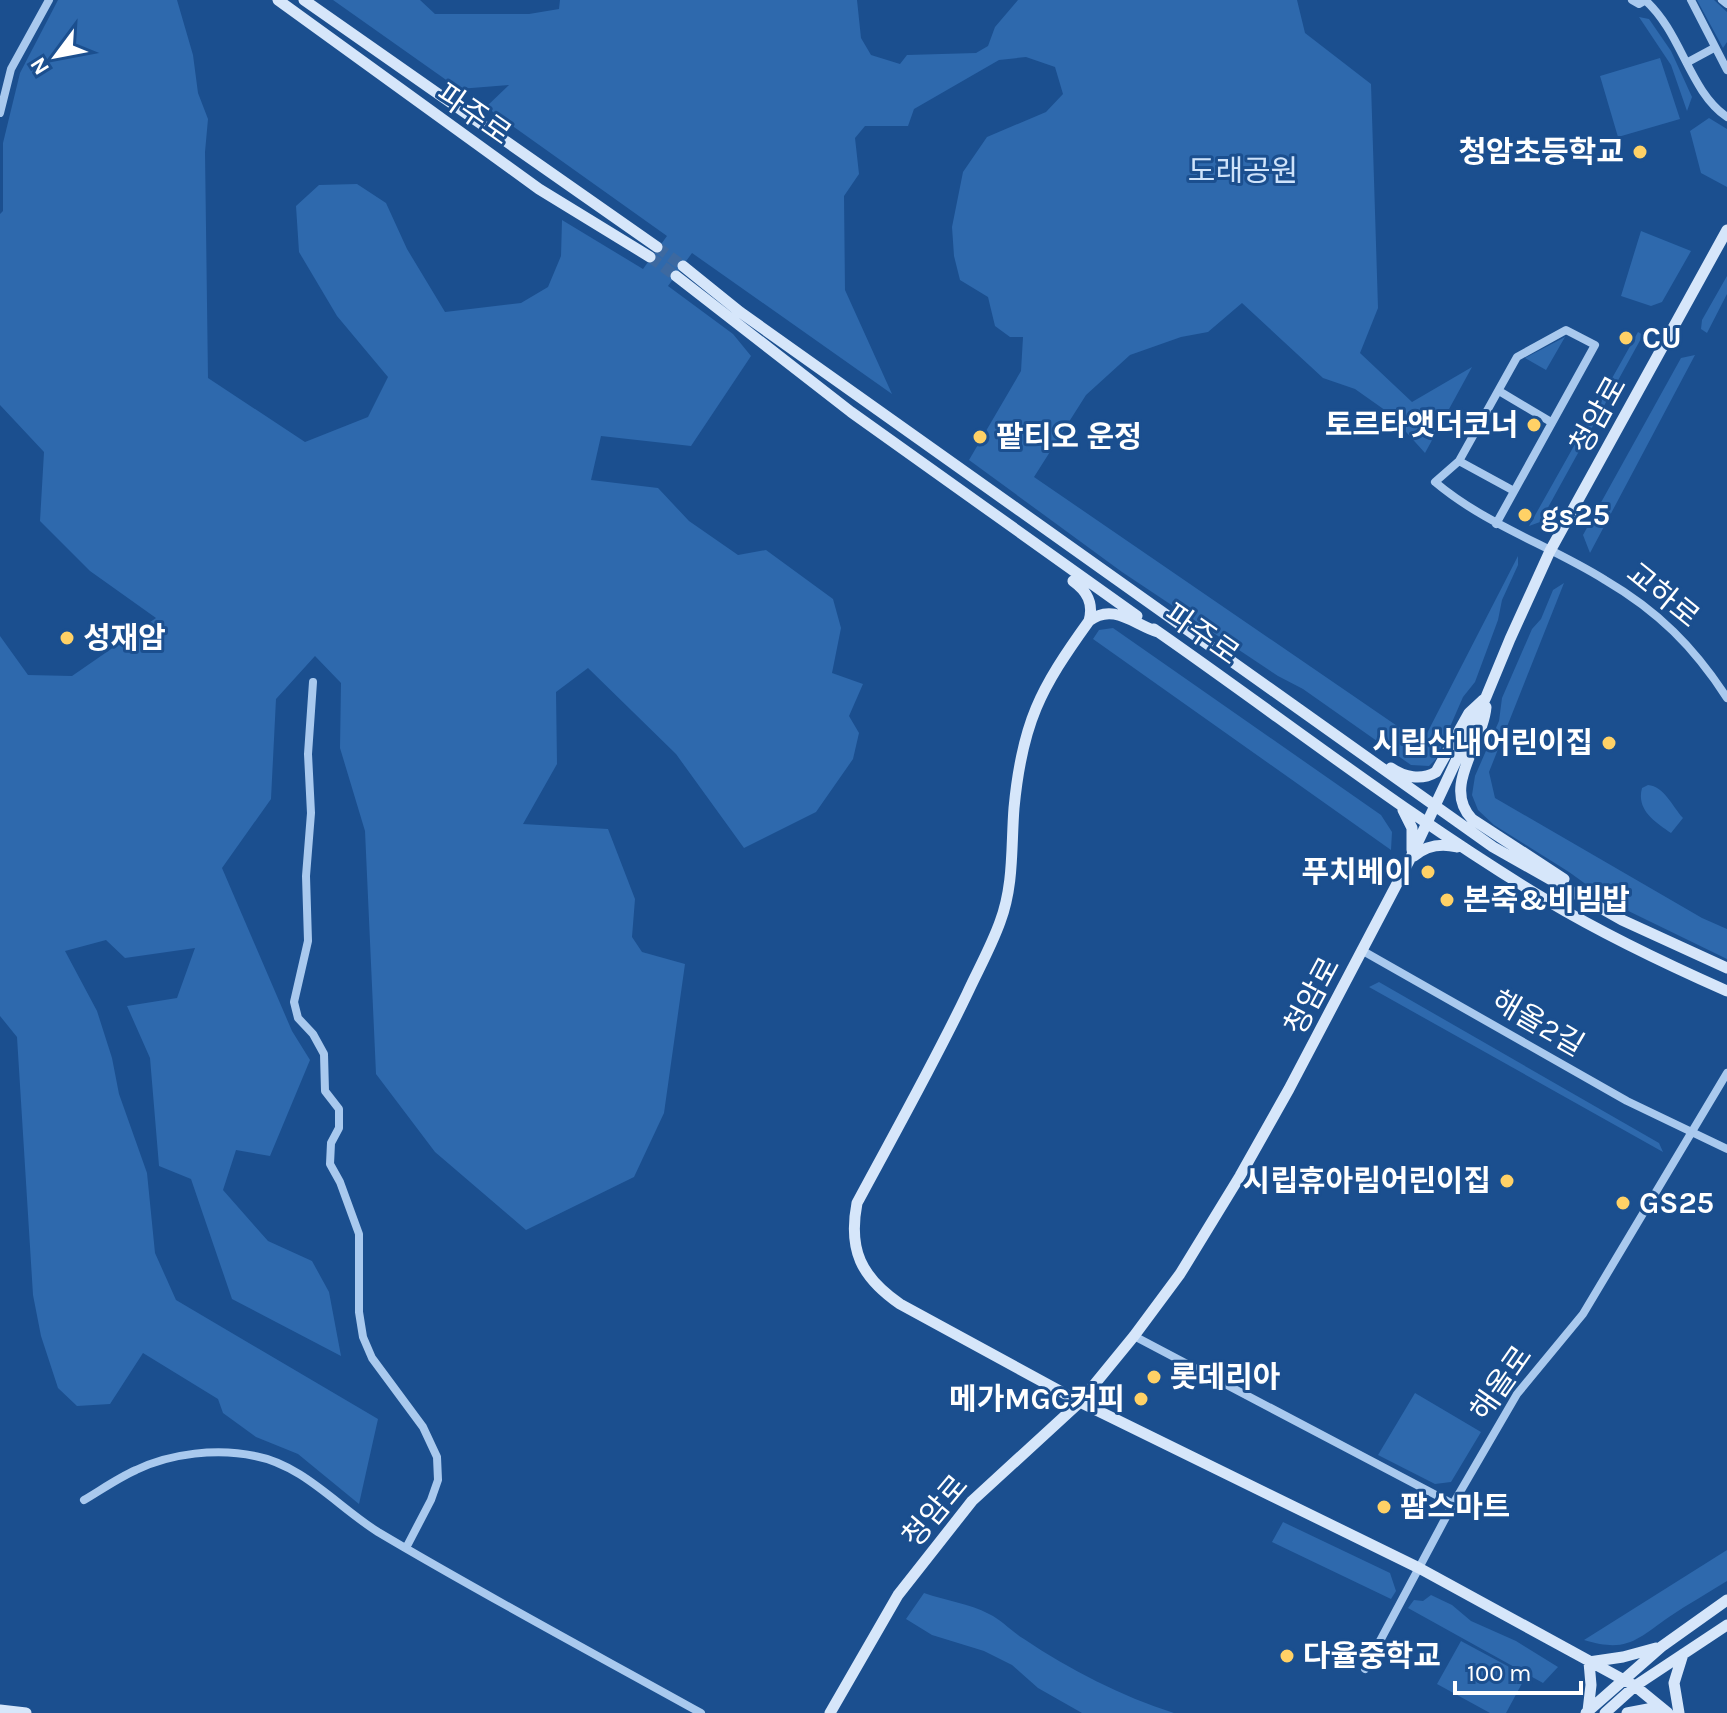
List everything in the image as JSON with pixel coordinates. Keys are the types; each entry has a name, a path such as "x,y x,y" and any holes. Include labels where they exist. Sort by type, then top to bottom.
{"main road":[{"name":"파주로","path":"278,0 539,189 653,252 304,0"},
{"name":"청암로","path":"830,1713 898,1595 972,1501 1080,1402 1134,1336 1180,1274 1240,1176 1410,859 1550,551 1727,230"},
{"name":"파주로","path":"1727,968 1622,920 1493,847 680,271 851,412 1427,824 1573,914 1727,991"},
{"path":"1032,543 1043,559 1082,587 1092,610 1089,621"},
{"path":"1158,632 1117,613 1097,615 1089,621 1052,673 1036,704 1025,736 1014,812 1010,885 1001,921 954,1020 857,1203 853,1226 855,1248 864,1270 879,1290 900,1304 1080,1402 1419,1568 1635,1686 1666,1712"},
{"path":"1291,704 1338,731 1400,774 1418,777 1436,772 1469,713 1486,697"},
{"path":"1486,697 1485,722 1461,781 1459,797 1465,812 1565,880 1588,901"},
{"path":"1392,798 1408,817 1412,828 1410,859"},
{"path":"1410,859 1429,846 1441,844 1470,851"},
{"path":"1587,1712 1661,1647 1727,1600"},
{"path":"1605,1713 1635,1686 1727,1625"},
{"path":"1589,1662 1661,1647"},
{"path":"1679,1713 1674,1683 1683,1653"},
{"path":"1587,1712 1591,1685 1589,1662"},
{"path":"1627,1713 1648,1709 1666,1712"},
{"path":"0,1710 26,1713"}],"street":[{"path":"0,113 11,69 49,0"},
{"path":"1632,0 1639,4 1645,0 1666,23 1710,102 1727,117"},
{"path":"1691,0 1727,70"},
{"path":"1722,0 1727,4"},
{"path":"1688,62 1714,48"},
{"path":"1496,524 1595,345 1566,330 1517,357 1459,461 1514,491"},
{"path":"1499,391 1551,422"},
{"name":"교하로","path":"1459,461 1435,482 1496,524 1605,579 1657,616 1703,661 1727,698"},
{"path":"313,682 308,754 311,813 306,876 308,941 294,1002 298,1018 313,1034 324,1054 325,1091 339,1109 339,1128 331,1143 330,1164 359,1234 358,1298 363,1337 372,1358 423,1427 437,1457 435,1490 406,1548"},
{"name":"해올2길","path":"1363,951 1627,1101 1727,1149"},
{"name":"해올로","path":"1365,1669 1453,1504 1517,1394 1583,1314 1727,1073"},
{"path":"1134,1336 1453,1504"},
{"path":"84,1500 137,1469 181,1456 220,1453 257,1456 290,1469 324,1491 355,1517 406,1548 701,1713"}],"green space":[{"name":"도래공원","path":"58,0 177,0 193,55 198,93 208,119 205,152 208,378 305,442 368,417 388,377 337,316 299,252 296,206 319,185 357,184 386,203 407,249 445,312 521,303 548,287 561,256 562,220 643,269 667,236 486,107 509,85 459,89 333,0 420,0 435,14 529,14 559,9 560,0 857,0 861,38 871,55 900,64 907,55 976,53 988,46 995,27 1018,0 1297,0 1305,33 1371,84 1378,308 1360,353 1412,402 1472,367 1425,453 1389,413 1355,389 1323,378 1242,303 1208,332 1181,337 1130,355 1086,395 1034,477 1422,743 1518,556 1518,565 1502,600 1498,620 1475,682 1463,697 1436,759 1429,766 1411,765 1303,689 1278,676 1122,572 969,460 1021,371 1023,337 1010,337 995,326 988,297 960,280 952,227 963,172 987,137 1046,112 1063,94 1055,67 1026,57 999,60 914,109 908,126 865,126 855,138 859,174 844,196 845,290 892,394 692,253 668,286 733,334 751,356 691,446 601,436 591,480 658,488 689,521 738,555 766,550 833,599 841,628 832,673 863,684 849,716 859,733 853,759 816,812 744,848 676,754 588,668 556,692 557,764 523,824 608,829 635,899 632,937 642,952 685,964 664,1113 634,1177 526,1230 435,1152 376,1074 365,831 340,748 341,683 315,656 276,699 271,799 222,868 292,1031 310,1060 270,1156 236,1150 223,1190 268,1241 312,1261 329,1292 341,1356 232,1299 191,1179 159,1166 150,1058 127,1006 177,998 195,948 125,958 106,940 65,951 97,1011 112,1058 119,1094 147,1173 155,1253 176,1300 378,1419 359,1504 298,1454 256,1437 223,1413 218,1399 143,1353 110,1404 77,1406 58,1388 41,1336 33,1295 17,1037 0,1016 0,636 28,675 72,676 156,618 90,571 40,521 44,452 0,405 3,143 20,73"},
{"path":"1697,0 1714,0 1727,12 1727,42 1723,48"},
{"path":"1639,17 1649,19 1671,51 1692,97 1687,111 1671,65"},
{"path":"1660,58 1680,119 1618,137 1600,76"},
{"path":"1709,118 1727,129 1727,187 1701,173 1690,131"},
{"path":"1641,231 1691,251 1662,302 1651,306 1621,296"},
{"path":"1727,276 1727,294 1707,333 1701,329 1702,320"},
{"path":"1638,332 1643,335 1540,522 1529,526"},
{"path":"1565,337 1546,370 1525,358"},
{"path":"1695,355 1590,553 1583,535 1681,358"},
{"path":"1564,583 1489,772 1495,798 1702,918 1727,929 1727,959 1612,903 1494,825 1478,810 1472,795 1475,776 1499,721 1502,698 1553,590"},
{"path":"1113,628 1381,815 1392,832 1391,850 1093,639 1099,630"},
{"path":"1648,785 1659,789 1683,818 1671,833 1644,809 1642,788"},
{"path":"1379,982 1659,1143 1663,1152 1369,987"},
{"path":"1415,1393 1481,1432 1451,1482 1435,1484 1378,1455"},
{"path":"1283,1522 1390,1573 1396,1591 1391,1599 1272,1542"},
{"path":"1727,1550 1727,1581 1639,1638 1611,1645 1584,1640"},
{"path":"924,1593 981,1610 1078,1672 1135,1699 1174,1713 1082,1713 1038,1688 1012,1665 984,1651 932,1635 906,1619"},
{"path":"1431,1595 1452,1605 1471,1621 1516,1641 1558,1667 1543,1683 1408,1608 1414,1600 1423,1601"},
{"path":"1461,1641 1526,1676 1506,1713 1490,1713 1437,1684"}],"tunnel":[{"path":"657,247 683,266"},
{"path":"650,257 676,276"}],"place":[{"name":"청암초등학교","path":"1640,152"},
{"name":"CU","path":"1626,338"},
{"name":"토르타앳더코너","path":"1534,425"},
{"name":"팥티오 운정","path":"980,437"},
{"name":"gs25","path":"1525,515"},
{"name":"성재암","path":"67,638"},
{"name":"시립산내어린이집","path":"1609,743"},
{"name":"푸치베이","path":"1428,872"},
{"name":"본죽&비빔밥","path":"1447,900"},
{"name":"시립휴아림어린이집","path":"1507,1181"},
{"name":"GS25","path":"1623,1203"},
{"name":"롯데리아","path":"1154,1377"},
{"name":"메가MGC커피","path":"1141,1399"},
{"name":"팜스마트","path":"1384,1507"},
{"name":"다율중학교","path":"1287,1656"}]}
